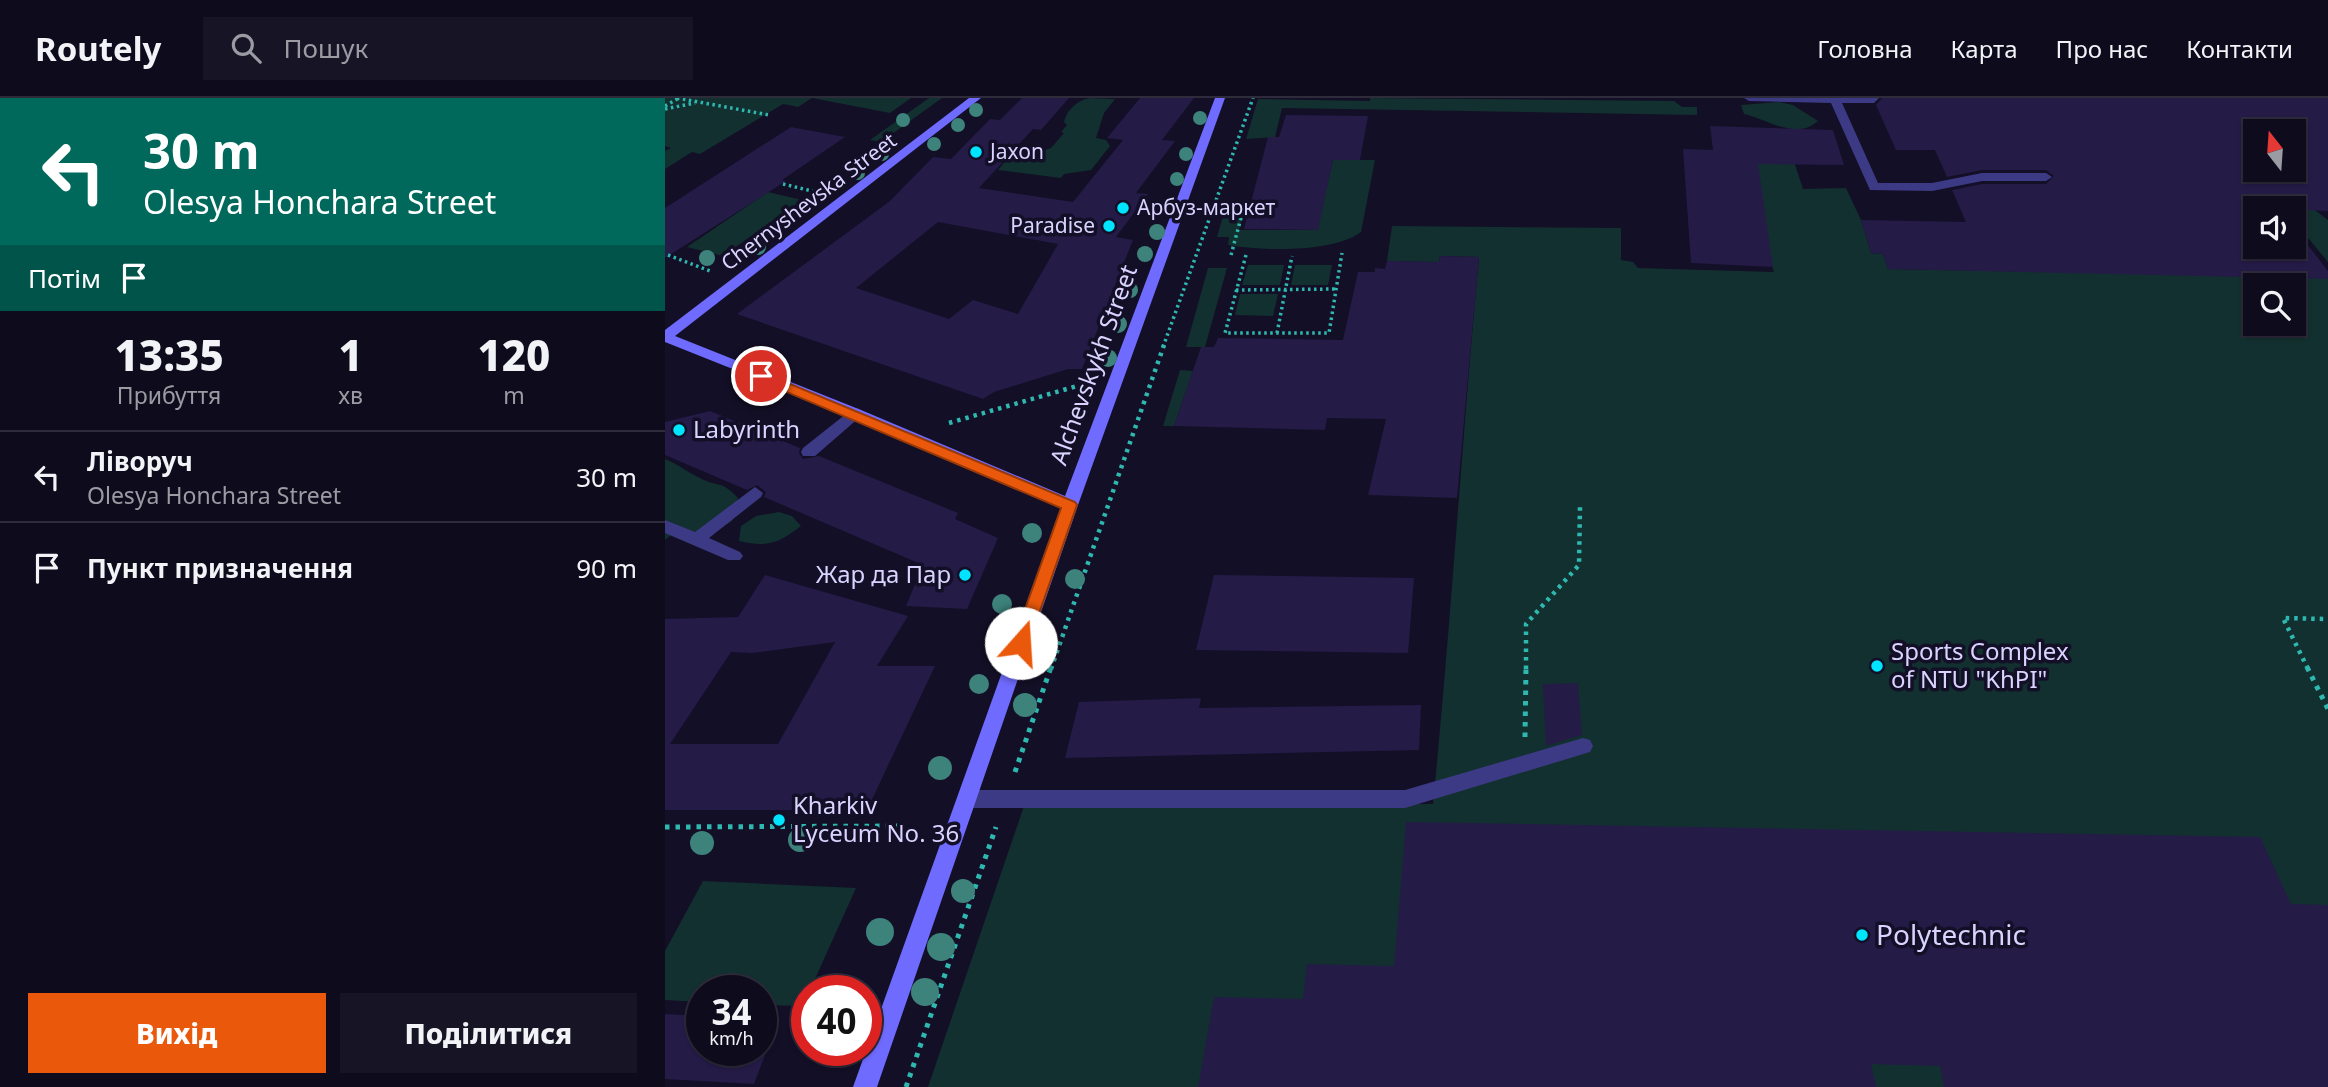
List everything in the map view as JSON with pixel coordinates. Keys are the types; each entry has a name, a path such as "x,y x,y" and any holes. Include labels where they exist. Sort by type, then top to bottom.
{"street":[{"name":"Chernyshevska Street","path":"665,337 976,98"},
{"name":"Alchevskykh Street","path":"865,1087 1070,505 1220,98"},
{"path":"665,337 1070,505"}],"lane":[{"path":"1749,98 1874,98"},
{"path":"1835,100 1874,187 1932,187 1982,177 2046,177"},
{"path":"809,452 856,414"},
{"path":"696,540 755,493"},
{"path":"665,526 734,556"},
{"path":"967,799 1405,799 1583,746"}],"path":[{"path":"665,108 678,98 769,115"},
{"path":"905,1087 1136,419 1253,98"},
{"path":"665,108 699,102"},
{"path":"783,184 824,194"},
{"path":"1231,255 1244,207"},
{"path":"1246,255 1225,333 1329,333 1342,253"},
{"path":"668,255 716,273"},
{"path":"1277,333 1291,256"},
{"path":"1236,290 1336,289"},
{"path":"949,423 1084,384"},
{"path":"1525,763 1526,624 1579,565 1580,506"},
{"path":"2328,619 2283,618 2328,709"},
{"path":"665,827 907,826"}],"green space":[{"path":"665,98 812,98 798,107 783,104 700,154 692,152 665,169 665,151 671,148 665,146"},
{"path":"812,98 911,98 890,113"},
{"path":"929,98 942,98 881,142 870,140"},
{"path":"1090,98 1115,99 1104,113 1096,138 1106,140 1110,146 1091,170 1064,174 1061,178 998,170 1016,149 1030,146 1043,151 1051,148 1064,133 1061,132 1067,125 1064,122 1070,109"},
{"path":"1370,98 1674,101 1682,107 1697,107 1697,115 1282,108 1275,137 1246,139 1258,99 1370,101"},
{"path":"1779,102 1793,105 1818,121 1800,129 1781,127 1744,114 1741,105"},
{"name":"Sports Complex of NTU \"KhPI\"","path":"1786,137 1803,189 1846,188 1861,220 1871,253 1883,254 1888,269 2243,275 2243,336 2306,336 2306,277 2328,277 2328,1087 928,1087 1024,806 1433,804 1479,257 1440,256 1439,262 1387,261 1392,226 1621,228 1621,260 1633,262 1638,268 1774,272 1737,162"},
{"path":"1333,160 1375,160 1361,232 1333,244 1297,249 1228,245 1229,237 1217,237 1226,206 1245,206 1239,230 1317,230"},
{"path":"768,192 802,200 723,256 687,247"},
{"path":"2306,204 2328,220 2328,262 2306,235"},
{"path":"1248,265 1284,265 1280,285 1242,285"},
{"path":"1295,265 1332,265 1328,285 1291,285"},
{"path":"1208,268 1227,268 1205,347 1186,347"},
{"path":"1240,294 1278,294 1273,316 1235,315"},
{"path":"1180,370 1193,371 1174,426 1163,426"},
{"path":"665,459 732,492 738,498 732,521 712,533 671,535 665,540"},
{"path":"779,512 792,516 801,526 772,543 739,541 741,526 756,516"},
{"path":"703,881 856,888 817,975 791,975 791,1006 777,1005 777,975 686,975 686,1001 665,1000 665,951"}],"building":[{"path":"1022,98 1069,98 1041,130 1033,129 979,188 1073,202 1123,140 1107,138 1140,98 1194,98 1162,140 1175,141 1136,193 1148,194 1116,237 1133,240 1082,369 1068,369 994,392 983,399 737,314 890,201 933,157 951,159 990,119 1000,120","holes":["938,222 1058,244 1018,314 973,300 949,319 856,288"]},
{"path":"1882,98 2328,98 2328,211 2306,210 2306,196 2243,196 2243,259 2306,259 2306,243 2328,271 2328,279 2306,278 2306,273 2243,273 2243,277 1888,269 1883,254 1871,253 1861,220 1966,222 1952,190 1982,184 2046,184 2054,176 2046,170 1982,170 1947,177 1935,150 1896,150 1876,105"},
{"path":"1286,115 1368,116 1360,160 1333,160 1318,230 1244,229 1268,137 1279,137"},
{"path":"1710,126 1833,130 1844,165 1758,164 1773,267 1691,263 1683,149 1713,150"},
{"path":"791,127 845,137 782,180 786,181 665,258 665,208"},
{"path":"1440,256 1479,257 1457,498 1368,495 1386,419 1327,418 1325,430 1174,426 1201,347 1214,347 1218,338 1343,340 1358,272 1385,269 1387,261 1439,262"},
{"path":"710,411 800,448 799,453 803,459 819,456 958,513 955,519 998,538 967,609 906,606 923,565 764,497 766,492 757,485 747,490 665,455 665,422"},
{"path":"765,575 908,616 877,666 935,666 867,810 665,810 665,619 738,617","holes":["835,642 778,744 670,744 731,652 752,653"]},
{"path":"1214,575 1414,578 1408,653 1196,650"},
{"path":"1578,683 1582,735 1546,746 1543,684"},
{"path":"1201,698 1199,708 1421,705 1419,750 1065,758 1079,702"},
{"name":"Polytechnic","path":"1406,822 2260,837 2291,904 2328,905 2328,1087 1944,1087 1940,1066 1871,1064 1876,1087 1198,1087 1214,997 1303,999 1307,964 1394,966"},
{"path":"665,1014 686,1015 686,1066 761,1066 754,1084 665,1079"}],"place":[{"name":"Jaxon","path":"976,152"},
{"name":"Арбуз-маркет","path":"1123,208"},
{"name":"Paradise","path":"1109,226"},
{"name":"Labyrinth","path":"679,430"},
{"name":"Жар да Пар","path":"965,575"},
{"name":"Sports Complex of NTU \"KhPI\"","path":"1877,666"},
{"name":"Kharkiv Lyceum No. 36","path":"779,820"},
{"name":"Polytechnic","path":"1862,935"}],"route":[{"path":"761,376 1070,505 1021,643"}]}
